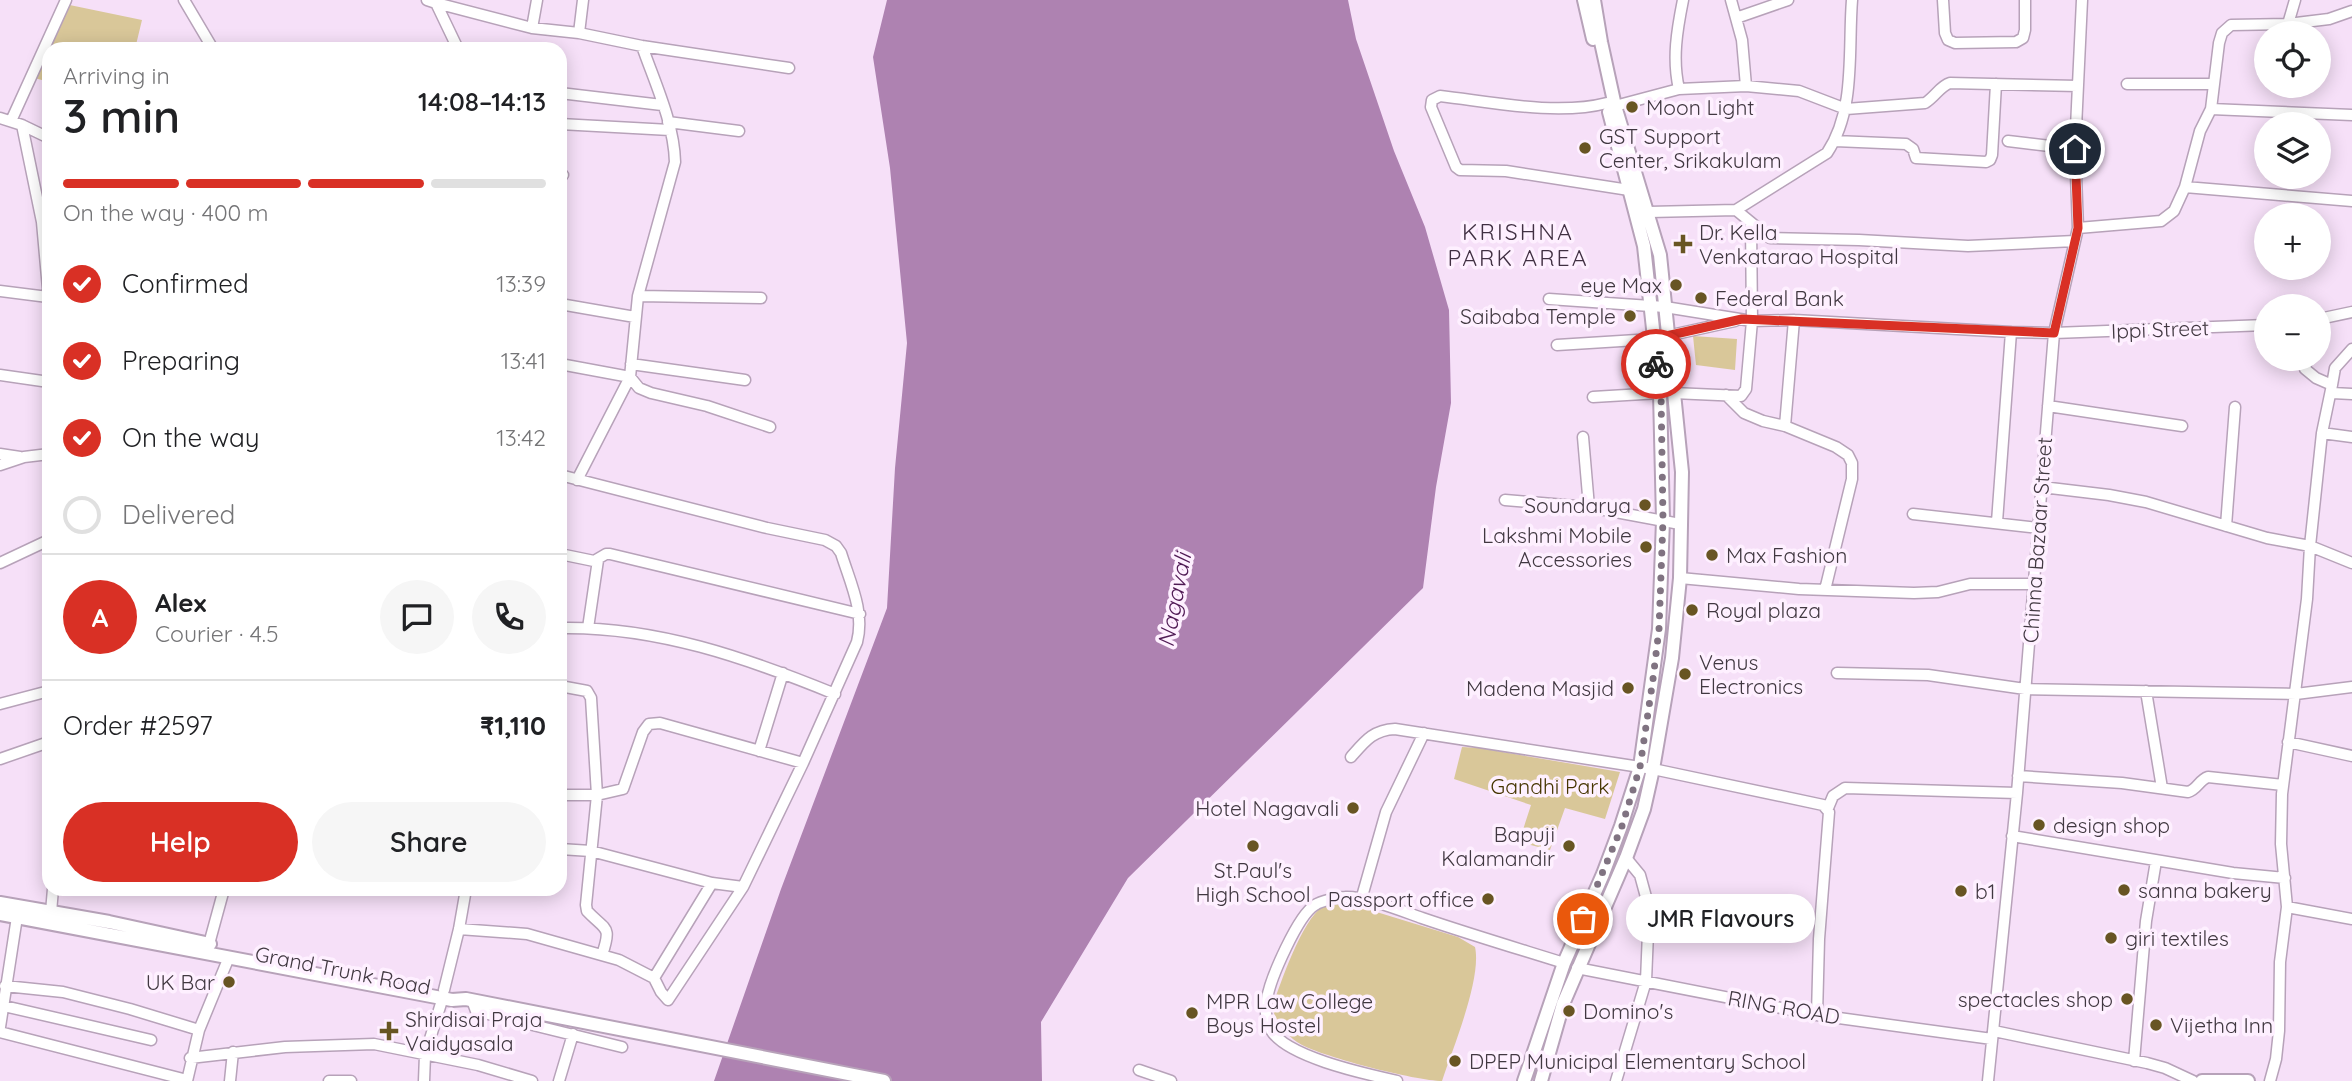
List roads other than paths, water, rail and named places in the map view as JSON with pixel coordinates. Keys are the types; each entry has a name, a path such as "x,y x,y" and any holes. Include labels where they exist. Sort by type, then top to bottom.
{"main road":[{"path":"1541,1081 1563,1004 1626,858 1644,809 1659,629 1668,335 1660,255 1649,212 1611,104 1584,0"},
{"path":"1524,1081 1564,963 1647,768 1672,658 1680,578 1682,472 1667,393 1653,339 1644,246 1611,104 1594,0"},
{"name":"Grand Trunk Road","path":"0,903 443,993"},
{"name":"Grand Trunk Road","path":"0,914 229,957 443,993 457,993 469,1000 884,1081"},
{"path":"2202,1081 2248,1081"}],"street":[{"path":"47,42 66,0"},
{"path":"184,0 209,42"},
{"path":"532,28 537,0"},
{"path":"579,33 583,0"},
{"path":"1679,89 1675,73 1675,42 1683,0"},
{"path":"1731,0 1746,64 1746,86"},
{"path":"1736,18 1788,0"},
{"path":"1649,212 1736,210 1827,153 1835,141 1846,109 1852,0"},
{"path":"1943,0 1945,33 1948,40 1955,43 2016,42 2023,38 2025,0"},
{"name":"Chinna Bazaar Street","path":"1988,1081 2017,793 2054,333 2078,228 2075,149 2082,0"},
{"path":"2289,21 2295,0"},
{"path":"432,2 532,28 579,33 642,46 789,68"},
{"path":"432,2 454,42"},
{"path":"2308,21 2329,19 2352,11"},
{"path":"2078,228 2161,220 2174,211 2185,187 2200,131 2211,109 2222,33 2231,25 2254,24"},
{"path":"577,480 630,377 638,296 675,162 675,149 669,126 642,46"},
{"path":"11,121 42,53"},
{"path":"1629,190 1506,171 1460,170 1456,167 1431,107 1433,100 1440,96 1545,107 1596,106 1679,89 1746,86 1799,92 1846,109 1925,103 1944,85 1950,83 2078,86"},
{"path":"1835,141 1906,144 1911,146 1914,155 1920,159 1986,162 1992,155 1996,84"},
{"path":"2127,84 2214,84"},
{"path":"567,94 662,104"},
{"path":"2211,109 2352,115"},
{"path":"0,118 42,135"},
{"path":"567,124 669,126 739,131"},
{"path":"22,125 42,206"},
{"path":"2008,141 2075,149"},
{"path":"2185,187 2352,201"},
{"path":"1736,210 1770,238 1968,246 2075,241"},
{"path":"1593,397 1667,393 1741,396 1746,389 1751,225"},
{"path":"0,291 42,298"},
{"path":"638,296 761,298"},
{"path":"1549,299 1665,307 1747,320"},
{"path":"567,304 635,317"},
{"path":"2331,316 2352,312"},
{"path":"1557,345 1653,339 1747,320"},
{"name":"Ippi Street","path":"1747,320 2054,333 2254,326"},
{"path":"1785,426 1794,320"},
{"path":"1997,522 2011,332"},
{"path":"2270,1081 2279,1031 2280,962 2287,907 2281,844 2283,785 2307,599 2322,433 2336,368 2352,349"},
{"path":"631,364 745,380"},
{"path":"567,365 630,377 639,388 651,393 707,406 770,427"},
{"path":"2308,371 2332,389 2352,394"},
{"path":"0,375 42,381"},
{"path":"1726,395 1744,413 1785,426 1836,447 1848,455 1852,463 1849,492 1825,590"},
{"path":"2048,406 2182,426"},
{"path":"2226,526 2235,407"},
{"path":"2322,433 2352,437"},
{"path":"1583,437 1589,508"},
{"path":"0,454 24,457"},
{"path":"0,465 24,457 42,455"},
{"path":"459,929 527,934 619,960 654,978 668,1000 743,887 858,642 860,614 841,553 825,540 567,477"},
{"path":"2042,487 2147,502 2267,538 2310,546 2352,563"},
{"path":"1505,500 1589,508 1681,524"},
{"path":"1913,514 2039,527"},
{"path":"0,563 42,543"},
{"path":"588,628 598,561 610,554 860,614"},
{"path":"567,556 598,561"},
{"path":"1680,578 1825,590 1914,593 1938,592 1970,584 2034,584"},
{"path":"567,628 641,633 693,643 783,673 835,694"},
{"path":"759,751 783,673"},
{"path":"1837,673 1928,676 2025,689 2296,694 2352,687"},
{"path":"567,687 587,691 591,698 597,795 587,911 604,924 608,932 602,955"},
{"path":"2146,691 2162,788"},
{"path":"0,704 42,693"},
{"path":"567,795 597,795 623,789 643,732 649,724 660,723 803,764"},
{"path":"1351,757 1371,735 1381,729 1424,733 1647,768 1816,803 1828,808"},
{"path":"1361,900 1383,820 1424,733"},
{"path":"2288,742 2352,756"},
{"path":"0,759 42,745"},
{"path":"2018,776 2194,791 2203,779 2208,777 2283,785"},
{"path":"1817,1014 1818,939 1828,808 1833,796 1845,788 2017,793"},
{"path":"2012,836 2233,873 2284,878"},
{"path":"567,849 591,851 712,883 743,887"},
{"path":"1616,1081 1646,981 1649,908 1640,875 1626,858"},
{"path":"2134,1061 2147,921 2156,861"},
{"path":"654,978 712,883"},
{"path":"51,912 52,896"},
{"path":"209,944 222,896"},
{"path":"424,1081 425,1055 443,993 465,896"},
{"path":"1396,1081 1314,1058 1284,1044 1271,1030 1265,1012 1267,996 1280,959 1303,917 1315,904 1346,897 1361,900 1564,963"},
{"path":"2287,907 2352,919"},
{"path":"17,917 1,1005 0,1030 187,1080 198,1030 229,957"},
{"name":"RING ROAD","path":"1577,968 1817,1014 1993,1035 2165,1068 2193,1081"},
{"path":"5,986 63,992 198,1030"},
{"path":"469,1000 475,1011 622,1047"},
{"path":"1,1005 151,1040"},
{"path":"559,1081 573,1034"},
{"path":"190,1058 285,1047 374,1044 505,1077 532,1081"},
{"path":"230,1081 233,1052"},
{"path":"1139,1070 1171,1081"},
{"path":"329,1081 351,1081"}],"water":[{"name":"Nagavali","path":"887,0 1348,0 1356,39 1394,151 1425,227 1449,310 1451,403 1436,487 1423,588 1128,878 1041,1022 1042,1081 714,1081 781,889 887,608 895,468 907,343 890,168 873,57"}],"place":[{"name":"Moon Light","path":"1632,107"},
{"name":"GST Support Center, Srikakulam","path":"1585,148"},
{"name":"Dr. Kella Venkatarao Hospital","path":"1683,244"},
{"name":"eye Max","path":"1676,285"},
{"name":"Federal Bank","path":"1701,298"},
{"name":"Saibaba Temple","path":"1630,316"},
{"name":"Soundarya","path":"1645,505"},
{"name":"Lakshmi Mobile Accessories","path":"1646,547"},
{"name":"Max Fashion","path":"1712,555"},
{"name":"Royal plaza","path":"1692,610"},
{"name":"Venus Electronics","path":"1685,674"},
{"name":"Madena Masjid","path":"1628,688"},
{"name":"Hotel Nagavali","path":"1353,808"},
{"name":"design shop","path":"2039,825"},
{"name":"St.Paul's High School","path":"1253,846"},
{"name":"Bapuji Kalamandir","path":"1569,846"},
{"name":"sanna bakery","path":"2124,890"},
{"name":"b1","path":"1961,891"},
{"name":"Passport office","path":"1488,899"},
{"name":"JMR Flavours","path":"1583,919"},
{"name":"giri textiles","path":"2111,938"},
{"name":"UK Bar","path":"229,982"},
{"name":"spectacles shop","path":"2127,999"},
{"name":"Domino's","path":"1569,1011"},
{"name":"MPR Law College Boys Hostel","path":"1192,1013"},
{"name":"Vijetha Inn","path":"2156,1025"},
{"name":"Shirdisai Praja Vaidyasala","path":"389,1031"},
{"name":"DPEP Municipal Elementary School","path":"1455,1061"}],"district":[{"name":"KRISHNA PARK AREA","path":"1518,244"}],"park label":[{"name":"Gandhi Park","path":"1550,786"}]}
